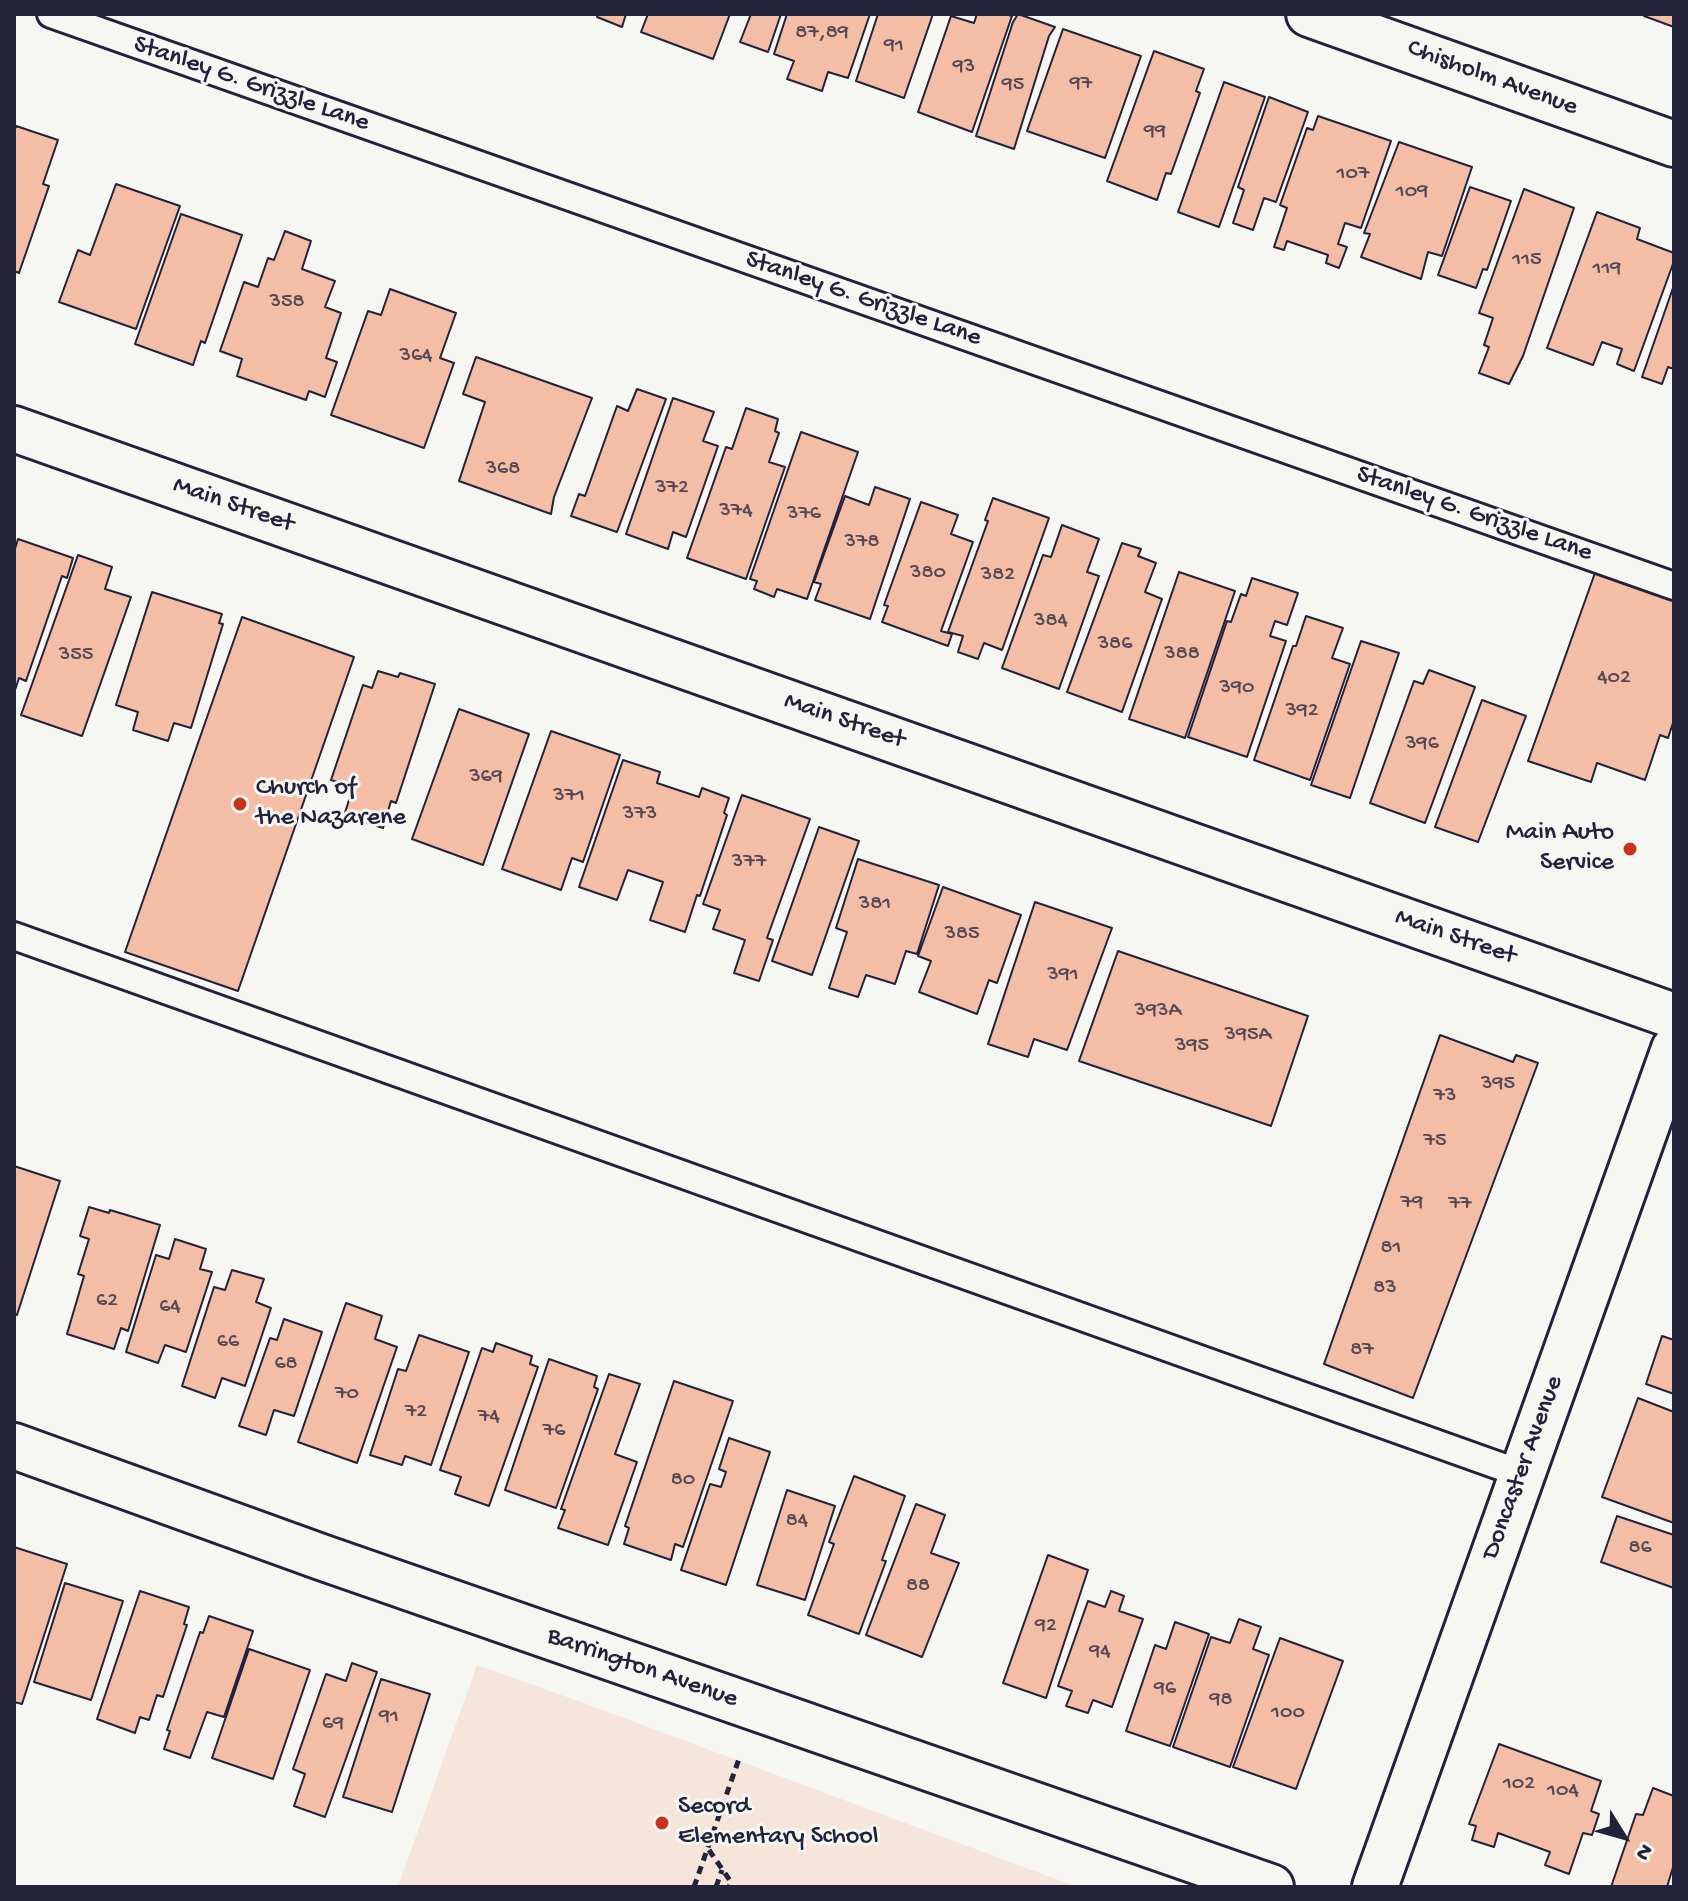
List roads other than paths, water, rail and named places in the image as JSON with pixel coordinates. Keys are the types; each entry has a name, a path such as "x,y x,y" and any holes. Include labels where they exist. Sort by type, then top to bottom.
{"street":[{"name":"Chisholm Avenue","path":"1309,14 1674,144"},
{"name":"Main Street","path":"14,429 1674,1016"},
{"name":"Doncaster Avenue","path":"1375,1887 1674,1049"},
{"name":"Barrington Avenue","path":"14,1446 321,1557 1271,1887"}],"lane":[{"name":"Stanley G. Grizzle Lane","path":"51,14 1674,586"},
{"path":"14,936 1522,1474"}],"place":[{"name":"Church of the Nazarene","path":"240,804"},
{"name":"Main Auto Service","path":"1630,849"},
{"name":"Secord Elementary School","path":"662,1823"}]}
